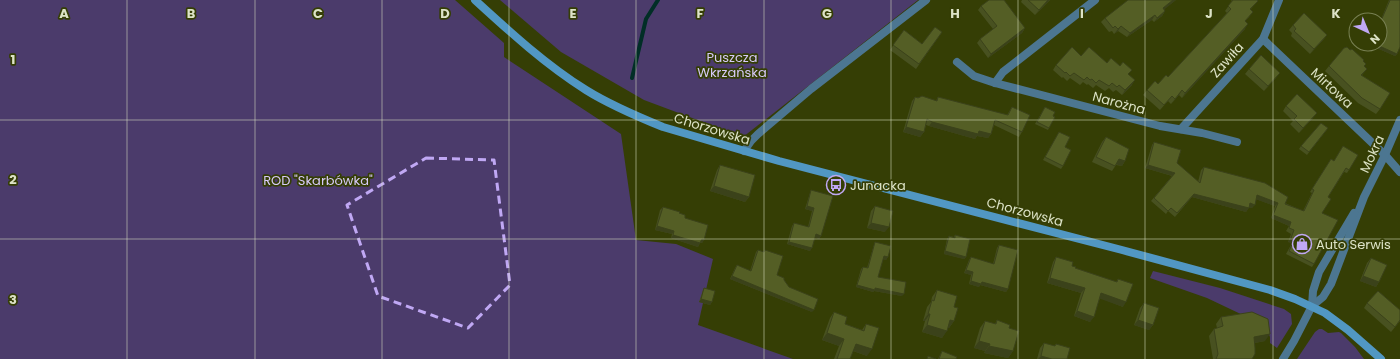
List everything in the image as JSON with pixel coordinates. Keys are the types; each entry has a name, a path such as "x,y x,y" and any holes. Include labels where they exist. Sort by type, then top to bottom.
{"street":[{"name":"Chorzowska","path":"475,0 536,54 572,81 607,102 663,127 744,151 1240,282 1284,295 1312,306 1325,314 1348,330 1381,359"},
{"path":"744,151 758,134 811,89 926,0"},
{"path":"995,83 1004,72 1095,0"},
{"name":"Zawiła","path":"1181,129 1262,39 1279,0"},
{"name":"Mirtowa","path":"1262,39 1385,155 1400,172"},
{"name":"Narożna","path":"957,62 974,76 995,83 1160,126 1202,133 1237,142"},
{"name":"Mokra","path":"1312,306 1313,291 1317,277 1328,255 1364,197 1385,155 1400,120"},
{"name":"Mokra","path":"1312,306 1323,297 1331,284 1364,197"},
{"path":"1283,359 1312,306"}],"highlighted area":[{"path":"426,158 494,160 510,285 468,328 378,296 347,205"}],"green space":[{"name":"ROD \"Skarbówka\"","path":"0,0 455,0 504,43 504,57 621,134 636,240 676,244 713,259 698,325 793,359 0,359"},
{"name":"Puszcza Wkrzańska","path":"500,0 918,0 743,137 644,100 561,52"},
{"path":"1153,271 1220,288 1284,309 1291,314 1292,324 1277,348 1270,343 1270,337 1266,326 1207,298 1150,278"},
{"path":"1322,329 1328,333 1341,333 1355,347 1364,359 1297,359 1315,332"}],"building":[{"path":"989,0 1004,0 1025,28 991,54 980,39 997,26 981,6"},
{"path":"1028,0 1048,0 1039,10"},
{"path":"1128,0 1173,0 1163,8 1165,11 1157,18 1155,15 1130,33 1121,26 1118,29 1115,26 1113,28 1105,18"},
{"path":"1233,0 1258,1 1250,9 1253,12 1245,21 1248,24 1185,93 1182,90 1175,99 1172,96 1164,105 1147,90 1155,81 1158,84 1166,75 1168,77 1231,9 1228,6"},
{"path":"1390,0 1400,0 1400,47 1397,54 1388,50 1388,12 1385,12"},
{"path":"1304,13 1327,35 1314,49 1294,31 1296,29 1293,25"},
{"path":"935,27 942,32 919,64 893,45 904,30 922,44"},
{"path":"1072,47 1081,56 1089,47 1107,63 1111,58 1120,66 1123,62 1132,70 1128,74 1135,80 1125,90 1119,85 1117,87 1112,83 1109,86 1099,80 1096,83 1087,77 1084,80 1074,73 1070,76 1056,65"},
{"path":"1347,47 1348,52 1355,52 1364,60 1363,61 1366,64 1364,66 1367,69 1361,75 1390,93 1380,109 1362,98 1329,66 1344,48"},
{"path":"1261,55 1280,73 1268,86 1249,69"},
{"path":"1297,94 1317,113 1303,128 1294,119 1297,116 1286,106"},
{"path":"922,96 937,101 938,97 1008,115 1012,107 1030,115 1022,132 995,120 991,134 979,131 978,134 932,122 927,119 924,132 906,127 915,97 918,98"},
{"path":"1045,107 1055,112 1053,116 1055,117 1049,128 1037,122"},
{"path":"1321,123 1328,128 1309,152 1301,146"},
{"path":"1059,132 1070,137 1065,147 1071,150 1063,166 1045,157"},
{"path":"1106,137 1129,149 1125,161 1119,159 1115,166 1096,157"},
{"path":"1154,142 1181,150 1177,163 1200,183 1204,167 1265,183 1288,197 1285,204 1304,211 1314,190 1312,189 1331,159 1334,161 1343,146 1358,155 1349,170 1346,168 1328,197 1331,199 1322,213 1338,220 1314,264 1289,251 1294,240 1291,238 1294,230 1289,228 1291,222 1273,215 1278,203 1257,195 1255,205 1250,203 1249,208 1194,194 1177,213 1171,208 1168,211 1154,198 1175,173 1148,165"},
{"path":"720,165 755,175 749,197 714,186"},
{"path":"811,190 833,196 821,236 816,234 812,248 789,242 794,223 809,227 814,208 807,206"},
{"path":"875,206 893,211 889,227 871,223"},
{"path":"663,207 680,212 679,213 685,215 685,218 708,225 704,240 702,239 700,243 673,235 674,231 657,226"},
{"path":"955,235 970,239 966,257 945,251 949,236 955,238"},
{"path":"875,242 891,246 888,257 884,256 878,277 906,282 904,294 875,288 875,290 857,285 863,267 868,268"},
{"path":"999,245 1018,250 1008,289 982,282 981,284 971,281 973,272 966,270 971,257 994,264"},
{"path":"758,250 764,252 765,250 783,256 777,275 784,278 789,287 818,299 814,310 732,276 737,265 751,271"},
{"path":"1056,257 1073,262 1072,266 1076,267 1075,268 1117,282 1118,279 1133,284 1126,302 1101,293 1094,317 1077,311 1085,288 1050,278"},
{"path":"1371,258 1387,265 1379,282 1363,276"},
{"path":"704,288 715,291 712,302 701,299"},
{"path":"937,290 957,296 954,307 958,308 954,321 950,320 947,331 927,325 932,300 934,301"},
{"path":"1378,291 1400,310 1400,320 1395,327 1367,303"},
{"path":"1144,303 1159,308 1153,325 1138,320"},
{"path":"834,312 847,317 845,324 864,331 866,324 879,328 872,349 856,344 850,359 837,359 844,339 827,333"},
{"path":"1252,312 1268,319 1270,334 1254,337 1255,354 1252,359 1216,359 1218,354 1214,329 1223,326 1221,317"},
{"path":"997,320 1010,325 1009,328 1019,331 1013,351 989,346 990,344 979,341 985,321 996,324"},
{"path":"1044,343 1055,346 1056,344 1070,348 1067,359 1052,359 1041,356"},
{"path":"942,351 957,357 956,359 939,359"},
{"path":"928,356 936,359 927,359"}],"waterway":[{"path":"632,78 646,19 658,0"}],"place":[{"name":"Junacka","path":"836,185"},
{"name":"Auto Serwis","path":"1302,244"}]}
